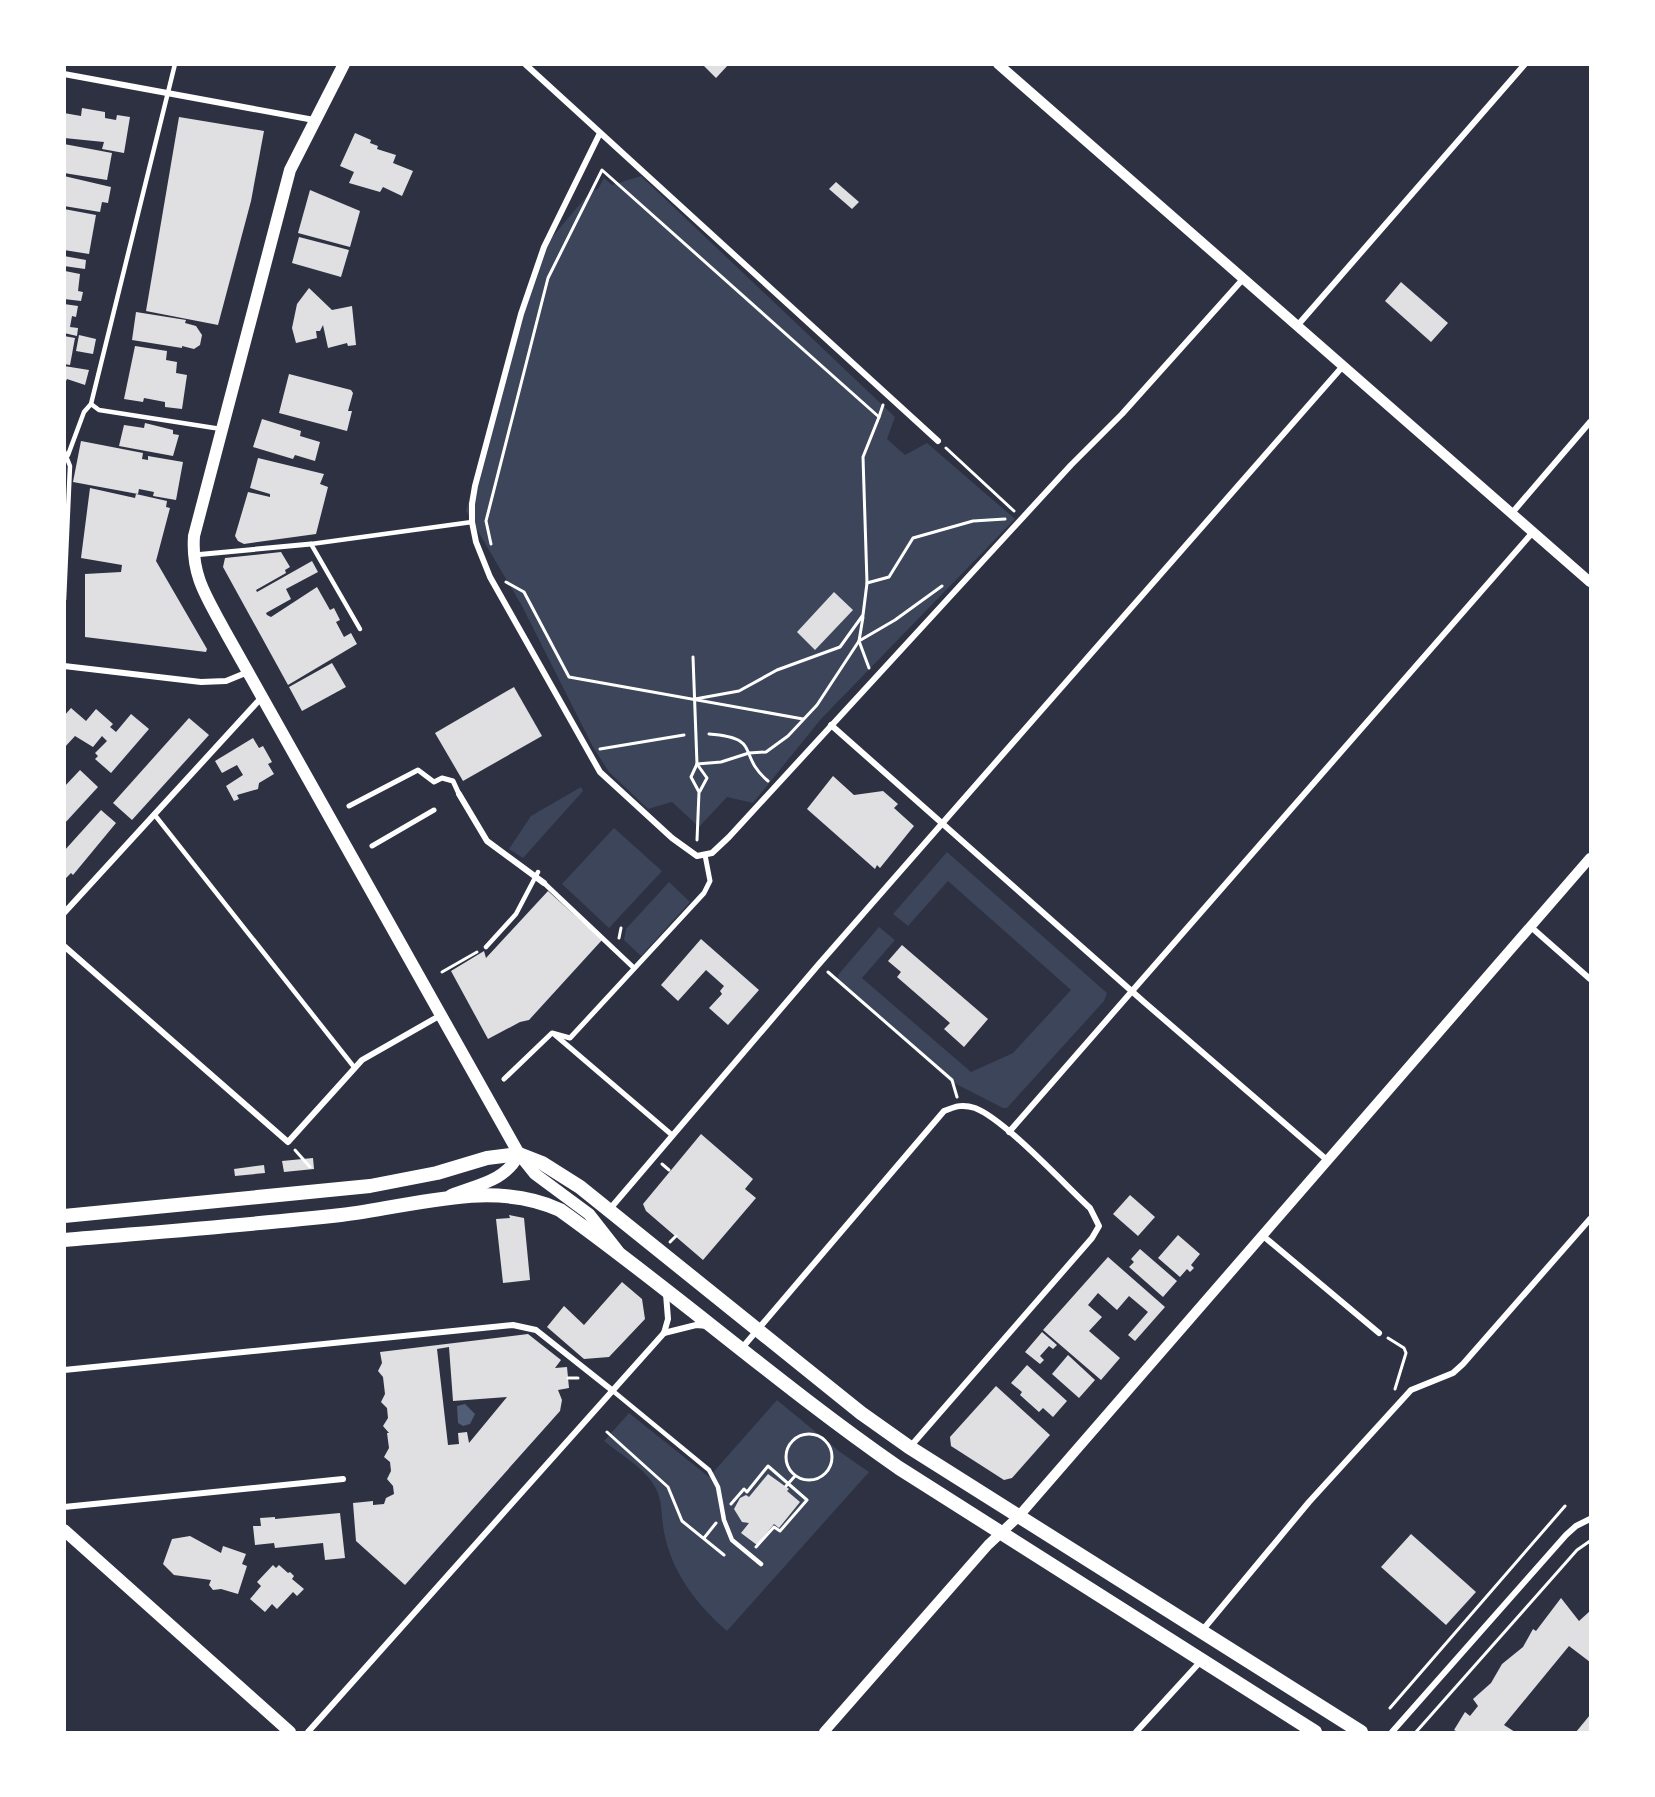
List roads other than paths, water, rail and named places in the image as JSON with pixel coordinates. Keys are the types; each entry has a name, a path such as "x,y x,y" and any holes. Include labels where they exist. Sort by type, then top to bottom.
{"highway":[{"path":"64,1216 370,1186 437,1173 487,1158 519,1154 534,1158 609,1210 861,1413 909,1447 1361,1732"},
{"path":"64,1240 343,1214 437,1199 520,1197 560,1210 664,1286 845,1431 1315,1732"}],"main road":[{"path":"344,64 290,170 221,429 194,536 192,555 198,580 519,1154 535,1174 588,1214 620,1253"},
{"path":"437,1199 508,1172 519,1154"},
{"path":"64,1530 290,1732"}],"street":[{"path":"525,64 938,441"},
{"path":"998,64 1590,582"},
{"path":"1297,326 1525,64"},
{"path":"64,74 314,120"},
{"path":"600,133 544,248 521,314 471,504 472,522 476,542 490,577 600,772 672,838 697,856 705,855 723,843 1122,414 1243,279"},
{"path":"609,1210 819,964 1343,366"},
{"path":"1512,513 1590,422"},
{"path":"1009,1132 1533,532"},
{"path":"192,555 311,544"},
{"path":"64,666 201,682 226,681 249,671"},
{"path":"64,913 262,697"},
{"path":"831,725 1132,992 1327,1160"},
{"path":"349,806 418,770 434,782 442,778 453,781 487,841 537,874 544,884 634,968"},
{"path":"372,846 434,810"},
{"path":"552,1033 570,1038 704,893 710,881 705,855"},
{"path":"824,1732 1000,1532 1018,1517 1590,858"},
{"path":"1531,927 1590,979"},
{"path":"64,945 288,1142 362,1060 441,1015"},
{"path":"552,1033 672,1135"},
{"path":"504,1079 552,1033"},
{"path":"742,1348 944,1111 958,1105 976,1108 996,1120 1090,1208 1099,1226 1086,1244 909,1447"},
{"path":"1201,1632 1309,1502 1393,1409 1411,1390 1453,1373 1463,1364 1590,1218"},
{"path":"1262,1234 1379,1334"},
{"path":"308,1732 664,1333 668,1307 664,1286"},
{"path":"64,1370 513,1325 536,1330 613,1390"},
{"path":"664,1333 696,1325 715,1326"},
{"path":"64,1507 343,1479"},
{"path":"1392,1732 1566,1535 1576,1526 1590,1520"},
{"path":"1139,1732 1201,1661"}],"lane":[{"path":"64,600 70,466 66,453 84,412 91,404 175,64"},
{"path":"91,404 99,410 221,429"},
{"path":"360,629 311,544 472,522"},
{"path":"154,814 354,1067"},
{"path":"486,947 516,914 537,874"},
{"path":"613,1390 709,1470 718,1487 723,1514 732,1540 761,1564"}]}
